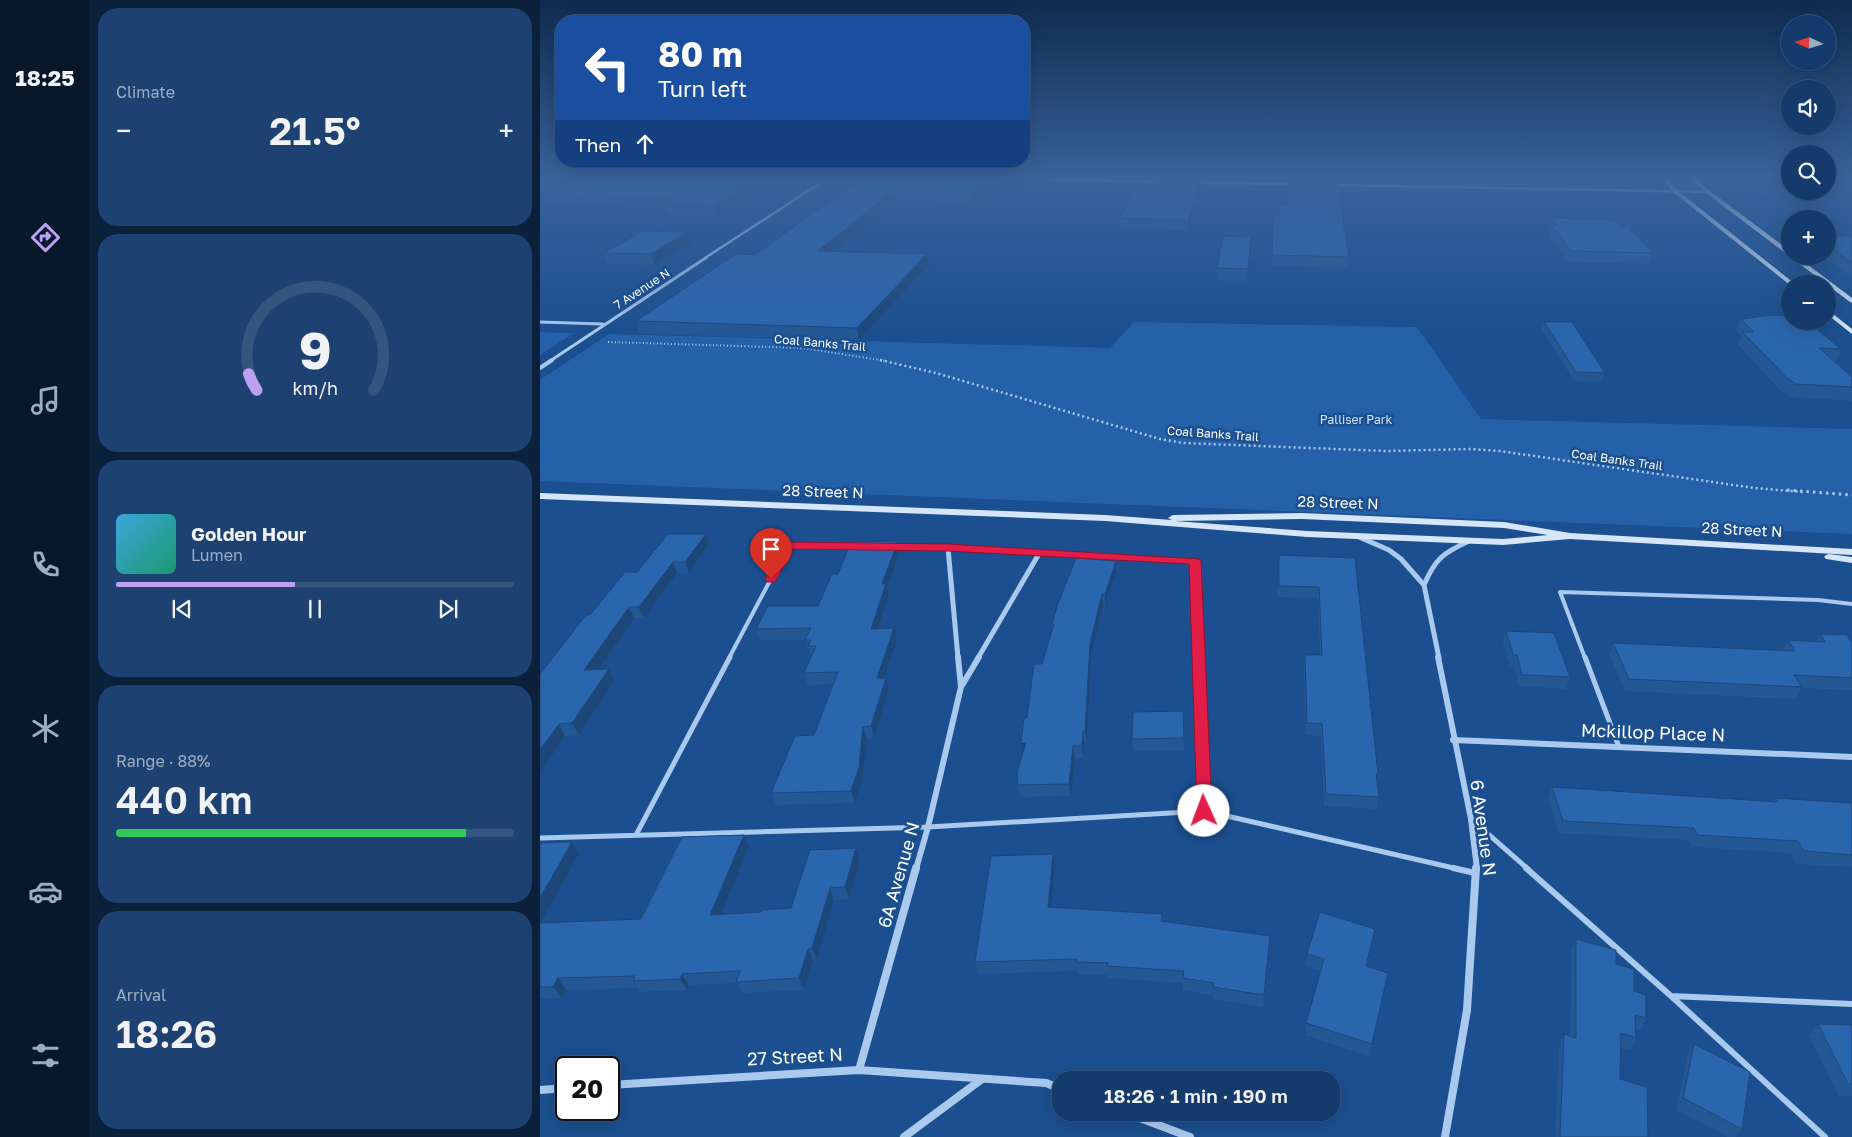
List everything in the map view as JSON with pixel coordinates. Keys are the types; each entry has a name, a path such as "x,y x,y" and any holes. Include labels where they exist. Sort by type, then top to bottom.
{"main road":[{"path":"1723,229 1781,275"},
{"path":"1757,229 1781,247"},
{"path":"1804,265 1852,301"},
{"path":"1836,318 1850,329"},
{"name":"28 Street N","path":"540,496 1105,518 1356,536 1470,541 1503,542 1570,536"},
{"name":"28 Street N","path":"1105,518 1302,516 1504,525 1570,536 1852,552"},
{"path":"1766,546 1852,560"}],"street":[{"name":"7 Avenue N","path":"540,368 750,229"},
{"path":"540,322 604,324"},
{"path":"1356,536 1389,550 1401,559 1424,585 1434,562 1445,552 1470,541"},
{"path":"948,548 1040,552"},
{"name":"6A Avenue N","path":"948,548 961,687"},
{"name":"6A Avenue N","path":"859,1070 928,827 961,687 1040,552"},
{"name":"6 Avenue N","path":"1424,585 1453,740 1471,819 1477,873 1468,1010 1445,1137"},
{"name":"Mckillop Place N","path":"1453,740 1852,757"},
{"name":"27 Street N","path":"620,1084 859,1070 1046,1083 1052,1085"},
{"path":"904,1137 982,1079"},
{"path":"540,1090 555,1089"},
{"path":"1148,1121 1190,1137"}],"lane":[{"path":"636,835 789,545 858,546"},
{"path":"888,547 948,548"},
{"path":"1040,552 1195,561 1204,811"},
{"path":"1619,747 1560,592 1818,600 1852,604"},
{"path":"540,838 928,827 1204,811 1477,873"},
{"path":"1471,819 1671,996 1825,1137"},
{"path":"1671,996 1852,1004"}],"path":[{"name":"Coal Banks Trail","path":"582,341 803,348 878,358 947,376 1160,439 1184,442 1386,452 1471,449 1500,451 1754,488 1852,495"}],"green space":[{"name":"Palliser Park","path":"1134,322 1417,327 1481,419 1852,429 1852,534 540,481 540,380 609,334 1110,348"},
{"path":"540,332 574,333 540,355"}],"building":[{"path":"791,229 845,229 818,251 927,254 857,328 636,321 730,258 738,254 753,255"},
{"path":"1273,229 1344,229 1349,257 1272,255"},
{"path":"1554,229 1630,229 1653,253 1571,251"},
{"path":"643,231 687,232 651,254 604,253"},
{"path":"1223,236 1251,237 1248,269 1217,268"},
{"path":"1836,236 1852,236 1852,263 1836,252"},
{"path":"1781,315 1781,330 1818,330 1841,349 1819,348 1852,377 1852,387 1796,384 1787,378 1742,332 1754,332 1741,319"},
{"path":"1544,322 1572,322 1605,373 1576,372"},
{"path":"668,534 706,534 685,562 673,562 639,607 629,607 584,670 609,669 572,723 559,724 540,750 540,674 586,615 590,615 625,572 637,572"},
{"path":"898,541 882,584 886,584 871,629 894,628 877,678 886,678 871,726 863,727 859,768 851,791 771,793 795,736 814,735 838,672 804,673 816,646 808,646 811,640 805,640 811,628 756,629 768,606 818,606 832,574 838,574 851,542"},
{"path":"1279,555 1355,558 1379,797 1326,794 1322,724 1307,723 1305,655 1322,655 1319,587 1279,586"},
{"path":"1076,558 1116,561 1105,594 1102,594 1090,644 1085,731 1083,731 1082,746 1073,746 1069,784 1018,785 1017,772 1026,743 1021,744 1024,718 1027,718 1034,664 1042,664 1054,624 1052,624 1057,606"},
{"path":"1506,631 1554,633 1570,677 1522,675 1517,655 1513,655"},
{"path":"1820,634 1847,635 1852,643 1852,678 1794,675 1802,687 1629,679 1613,643 1795,651 1788,640 1825,642"},
{"path":"1183,711 1184,738 1132,739 1133,712"},
{"path":"1552,787 1778,802 1775,798 1852,803 1852,855 1804,851 1798,841 1697,835 1694,828 1563,821"},
{"path":"744,835 710,915 791,908 810,850 856,848 845,887 830,888 812,948 808,949 799,978 736,982 740,971 682,974 680,979 633,981 635,976 558,978 553,987 540,987 540,923 641,919 682,837"},
{"path":"572,842 540,898 540,843"},
{"path":"1053,854 1048,907 1162,914 1161,921 1270,936 1264,995 1213,987 1214,983 1183,978 1184,971 1107,966 1108,963 1077,962 1077,959 975,962 991,856"},
{"path":"1320,912 1375,929 1366,966 1388,973 1372,1044 1306,1023 1324,959 1307,954"},
{"path":"1576,939 1616,950 1616,964 1634,969 1634,991 1646,995 1646,1018 1635,1015 1636,1038 1621,1033 1620,1079 1647,1087 1648,1137 1560,1137 1564,1034 1576,1038"},
{"path":"1818,1024 1852,1025 1852,1084 1848,1084"},
{"path":"1694,1044 1750,1072 1742,1129 1683,1098"}],"route":[{"path":"771,579 789,545 948,548 1195,561 1204,811"}]}
